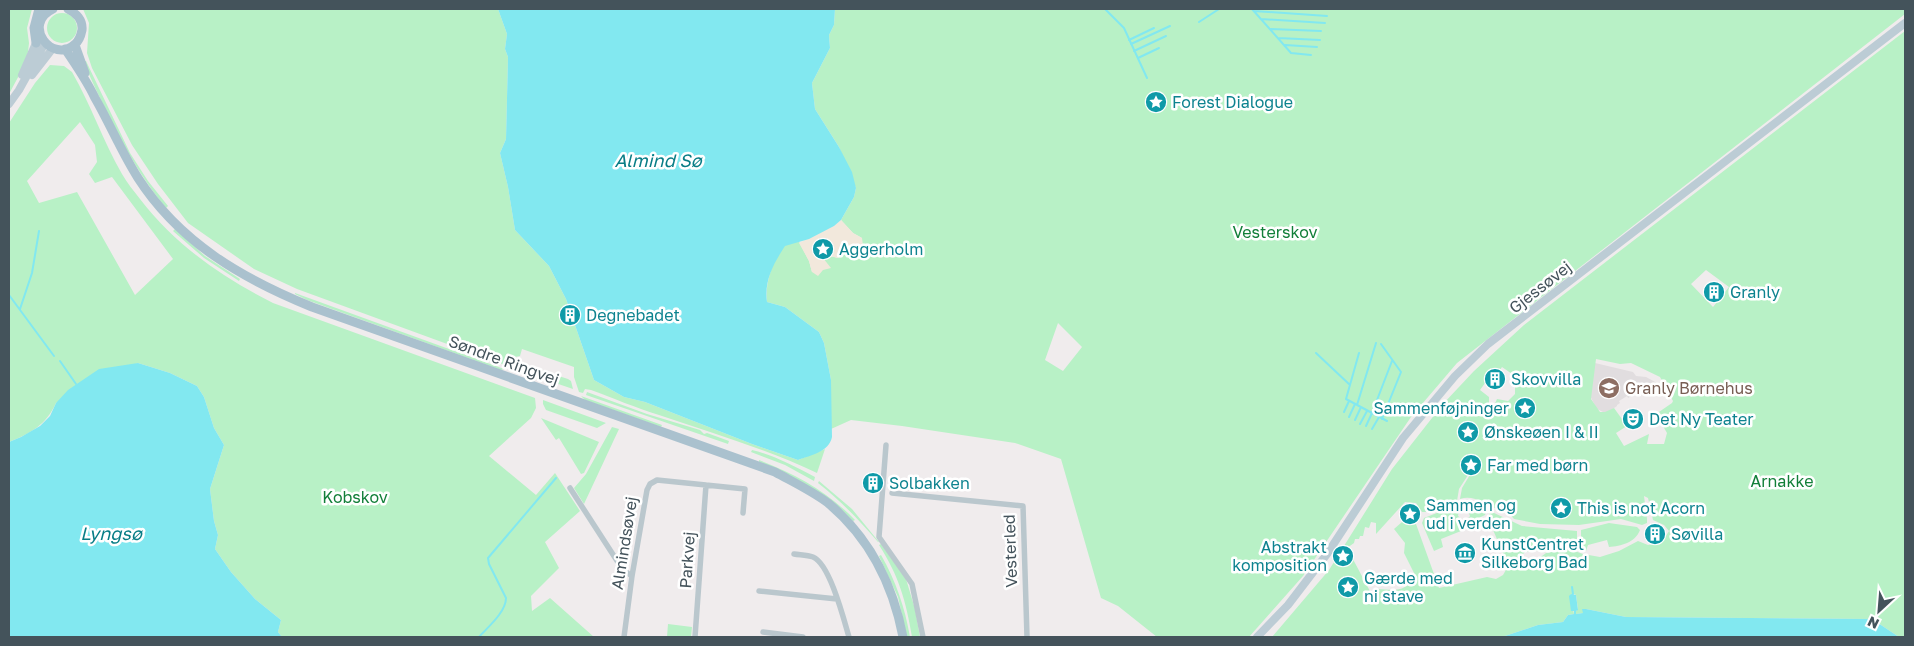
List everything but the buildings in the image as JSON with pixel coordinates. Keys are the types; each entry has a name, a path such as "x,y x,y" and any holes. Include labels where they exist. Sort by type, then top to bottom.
{"main road":[{"path":"39,9 34,28 40,43 53,48 65,49 75,44 81,36 81,24 77,15 68,9"},
{"path":"40,43 41,20 50,10"},
{"name":"Søndre Ringvej","path":"75,44 95,96"},
{"name":"Søndre Ringvej","path":"65,49 95,96 139,179 158,204 204,250 244,276 274,292 775,472 804,487 828,503 842,516 869,548 887,581 903,637"}],"street":[{"name":"Gjessøvej","path":"1257,637 1288,605 1328,554 1403,438 1449,383 1481,350 1905,23"},
{"path":"19,90 40,43"},
{"path":"10,103 14,88 40,43"},
{"path":"10,103 53,48"},
{"path":"886,445 879,537 912,584 923,637"},
{"name":"Almindsøvej","path":"624,637 646,490 650,484 657,480 745,489 743,512"},
{"name":"Parkvej","path":"695,637 706,485"},
{"path":"570,488 620,566 632,576"},
{"name":"Vesterled","path":"892,493 1023,506 1027,637"},
{"path":"794,554 814,558 829,576 849,637"},
{"path":"759,591 837,599"},
{"path":"763,632 803,637"}],"shaded area":[{"name":"Granly Børnehus","path":"1595,363 1633,372 1636,376 1646,377 1657,383 1660,389 1658,392 1653,383 1628,398 1627,396 1619,401 1620,403 1617,406 1608,412 1603,412 1597,409 1589,394 1546,373"}],"green space":[{"path":"9,9 32,9 27,28 28,52 23,68 9,94"},
{"path":"83,9 498,9 507,34 505,49 508,57 506,139 500,153 515,230 549,266 566,299 594,380 624,397 645,402 798,460 825,449 817,473 759,449 591,390 585,389 583,393 579,392 574,377 574,367 522,349 520,356 515,357 510,367 297,289 254,269 188,223 158,184 132,145 92,68 87,53 89,23"},
{"name":"Vesterskov","path":"835,9 1905,9 1905,14 1457,363 1411,417 1303,576 1249,637 1157,637 1118,606 1101,598 1061,459 1015,443 902,426 851,420 831,429 831,380 824,343 819,332 785,307 767,302 767,292 770,272 791,226 809,261 812,272 823,259 829,257 838,258 848,245 862,238 853,233 841,220 854,197 856,188 839,147 815,109 812,83 830,48 829,35 834,25","holes":["1058,323 1082,347 1063,371 1045,360"]},
{"path":"62,13 68,14 76,22 76,34 68,42 62,43 56,42 48,34 47,28 48,22 56,14"},
{"name":"Arnakke","path":"1905,31 1905,637 1899,637 1872,619 1626,617 1586,609 1583,613 1576,614 1578,609 1576,595 1574,594 1570,595 1574,614 1568,615 1563,622 1538,625 1502,637 1272,637 1329,570 1392,469 1443,404 1474,371 1524,325","holes":["1706,270 1729,287 1713,307 1691,284","1596,359 1620,364 1631,363 1660,377 1673,401 1656,414 1667,433 1664,444 1647,444 1649,434 1624,446 1616,433 1627,426 1614,408 1600,412 1591,399","1502,367 1515,376 1512,382 1515,386 1515,394 1508,401 1497,399 1493,408 1489,404 1489,397 1480,390 1496,368 1500,370","1470,472 1462,488 1460,499 1472,498 1496,509 1508,512 1514,519 1540,524 1579,525 1621,519 1642,525 1647,523 1644,496 1648,498 1653,520 1664,525 1669,531 1662,542 1648,545 1638,541 1619,551 1600,557 1569,549 1546,553 1538,559 1510,563 1503,575 1496,579 1487,577 1439,588 1416,524 1408,525 1402,522 1394,529 1405,543 1404,553 1415,575 1412,581 1404,588 1395,590 1377,589 1372,595 1347,548 1354,543 1355,539 1363,536 1365,527 1369,528 1371,522 1376,523 1376,534 1405,502 1416,503 1422,512 1427,512 1457,501 1459,489"]},
{"path":"83,61 86,61 130,153 148,181 168,206 166,208 130,156"},
{"name":"Kobskov","path":"50,65 64,66 72,72 126,181 168,231 218,271 273,303 535,398 536,408 531,418 489,456 536,495 555,473 580,511 545,542 559,568 531,596 532,611 550,598 594,637 282,637 278,632 281,620 255,599 231,572 215,549 218,535 214,521 210,489 224,445 214,428 204,397 197,386 170,373 138,363 56,403 43,423 9,442 9,123 35,83","holes":["80,122 95,145 97,162 89,174 95,183 112,177 173,259 135,295 77,192 39,203 27,181"]},
{"path":"175,229 205,256 240,279 239,281 204,258 173,231"},
{"path":"295,293 504,369 501,370"},
{"path":"521,364 568,379 571,381 573,389 517,370"},
{"path":"587,392 647,414 700,430 704,434 707,433 729,441 728,444 586,395"},
{"path":"581,396 662,425 661,427 585,400"},
{"path":"543,400 606,423 597,428 546,410"},
{"path":"541,418 599,442 584,473 581,474 559,438 556,440"},
{"path":"612,427 619,429 584,504 574,488 586,474"},
{"path":"752,450 776,458 815,477 814,481 785,465 751,452"},
{"path":"759,460 786,471 823,492 855,520 853,521 821,494 759,462"},
{"path":"819,481 852,509 879,542 857,518 818,483"},
{"path":"1468,500 1487,510 1485,515 1468,523 1467,520 1470,516 1467,509 1462,509 1460,504"},
{"path":"1457,505 1459,510 1458,516 1464,521 1466,529 1441,539 1443,547 1434,551 1422,523 1424,518"},
{"path":"1492,512 1522,526 1577,531 1577,540 1574,545 1556,541 1543,550 1525,552 1517,560 1510,560 1505,558 1488,518"},
{"path":"1609,523 1637,527 1640,530 1635,538 1623,545 1609,547 1607,540 1588,545 1586,551 1581,548 1581,530"},
{"path":"881,544 906,579 915,609 920,637 912,637 901,589 892,567 879,545"},
{"path":"881,555 899,595 910,637 907,637 898,597 879,556"},
{"path":"668,624 692,627 691,637 667,637"}],"sand":[{"name":"Aggerholm","path":"841,220 853,233 862,238 863,246 855,255 848,245 838,258 830,256 823,258 831,268 823,270 818,276 812,272 809,261 799,243 834,226"}],"water":[{"name":"Almind Sø","path":"498,9 835,9 834,25 829,35 830,48 812,83 815,109 852,172 856,188 854,197 841,220 834,226 809,239 785,246 768,279 766,294 767,302 785,307 819,332 824,343 831,380 832,437 823,450 798,460 645,402 624,397 594,380 566,299 549,266 515,230 500,153 506,139 508,57 505,49 507,34"},
{"name":"Lyngsø","path":"138,363 170,373 197,386 204,397 214,428 224,445 210,489 214,521 218,535 215,549 231,572 255,599 281,620 278,632 282,637 9,637 9,442 40,426 50,416 56,403 68,390 99,369"},
{"path":"1571,594 1576,595 1578,610 1576,614 1583,613 1582,609 1586,609 1626,617 1872,619 1899,637 1502,637 1538,625 1563,622 1568,615 1574,614 1574,611 1571,611 1569,596"}],"waterway":[{"path":"1105,9 1124,28 1147,78"},
{"path":"1199,22 1219,9"},
{"path":"1252,9 1291,53 1311,55"},
{"path":"1323,9 1328,9"},
{"path":"1254,11 1327,16"},
{"path":"1261,19 1325,23"},
{"path":"1131,44 1170,26"},
{"path":"1129,40 1154,28"},
{"path":"1271,29 1321,31"},
{"path":"1134,51 1166,36"},
{"path":"1278,38 1320,40"},
{"path":"1285,45 1317,47"},
{"path":"1138,58 1159,48"},
{"path":"20,309 32,273 39,231"},
{"path":"9,295 54,356"},
{"path":"1357,405 1376,343"},
{"path":"1381,344 1401,372 1382,419"},
{"path":"1316,353 1350,385"},
{"path":"1359,353 1346,399 1387,421"},
{"path":"60,361 76,384"},
{"path":"1366,426 1392,361"},
{"path":"1344,412 1349,401"},
{"path":"1349,417 1355,404"},
{"path":"1355,420 1361,407"},
{"path":"1360,424 1367,411"},
{"path":"1372,429 1379,417"},
{"path":"479,637 500,614 506,598 489,564 488,558 556,478"},
{"path":"1572,587 1573,594"}],"place":[{"name":"Forest Dialogue","path":"1156,102"},
{"name":"Aggerholm","path":"823,249"},
{"name":"Granly","path":"1714,292"},
{"name":"Degnebadet","path":"570,315"},
{"name":"Skovvilla","path":"1495,379"},
{"name":"Granly Børnehus","path":"1609,388"},
{"name":"Sammenføjninger","path":"1525,408"},
{"name":"Det Ny Teater","path":"1633,419"},
{"name":"Ønskeøen I & II","path":"1468,432"},
{"name":"Far med børn","path":"1471,465"},
{"name":"Solbakken","path":"873,483"},
{"name":"This is not Acorn","path":"1561,508"},
{"name":"Sammen og ud i verden","path":"1410,514"},
{"name":"Søvilla","path":"1655,534"},
{"name":"KunstCentret Silkeborg Bad","path":"1465,553"},
{"name":"Abstrakt komposition","path":"1343,556"},
{"name":"Gærde med ni stave","path":"1348,587"}]}
